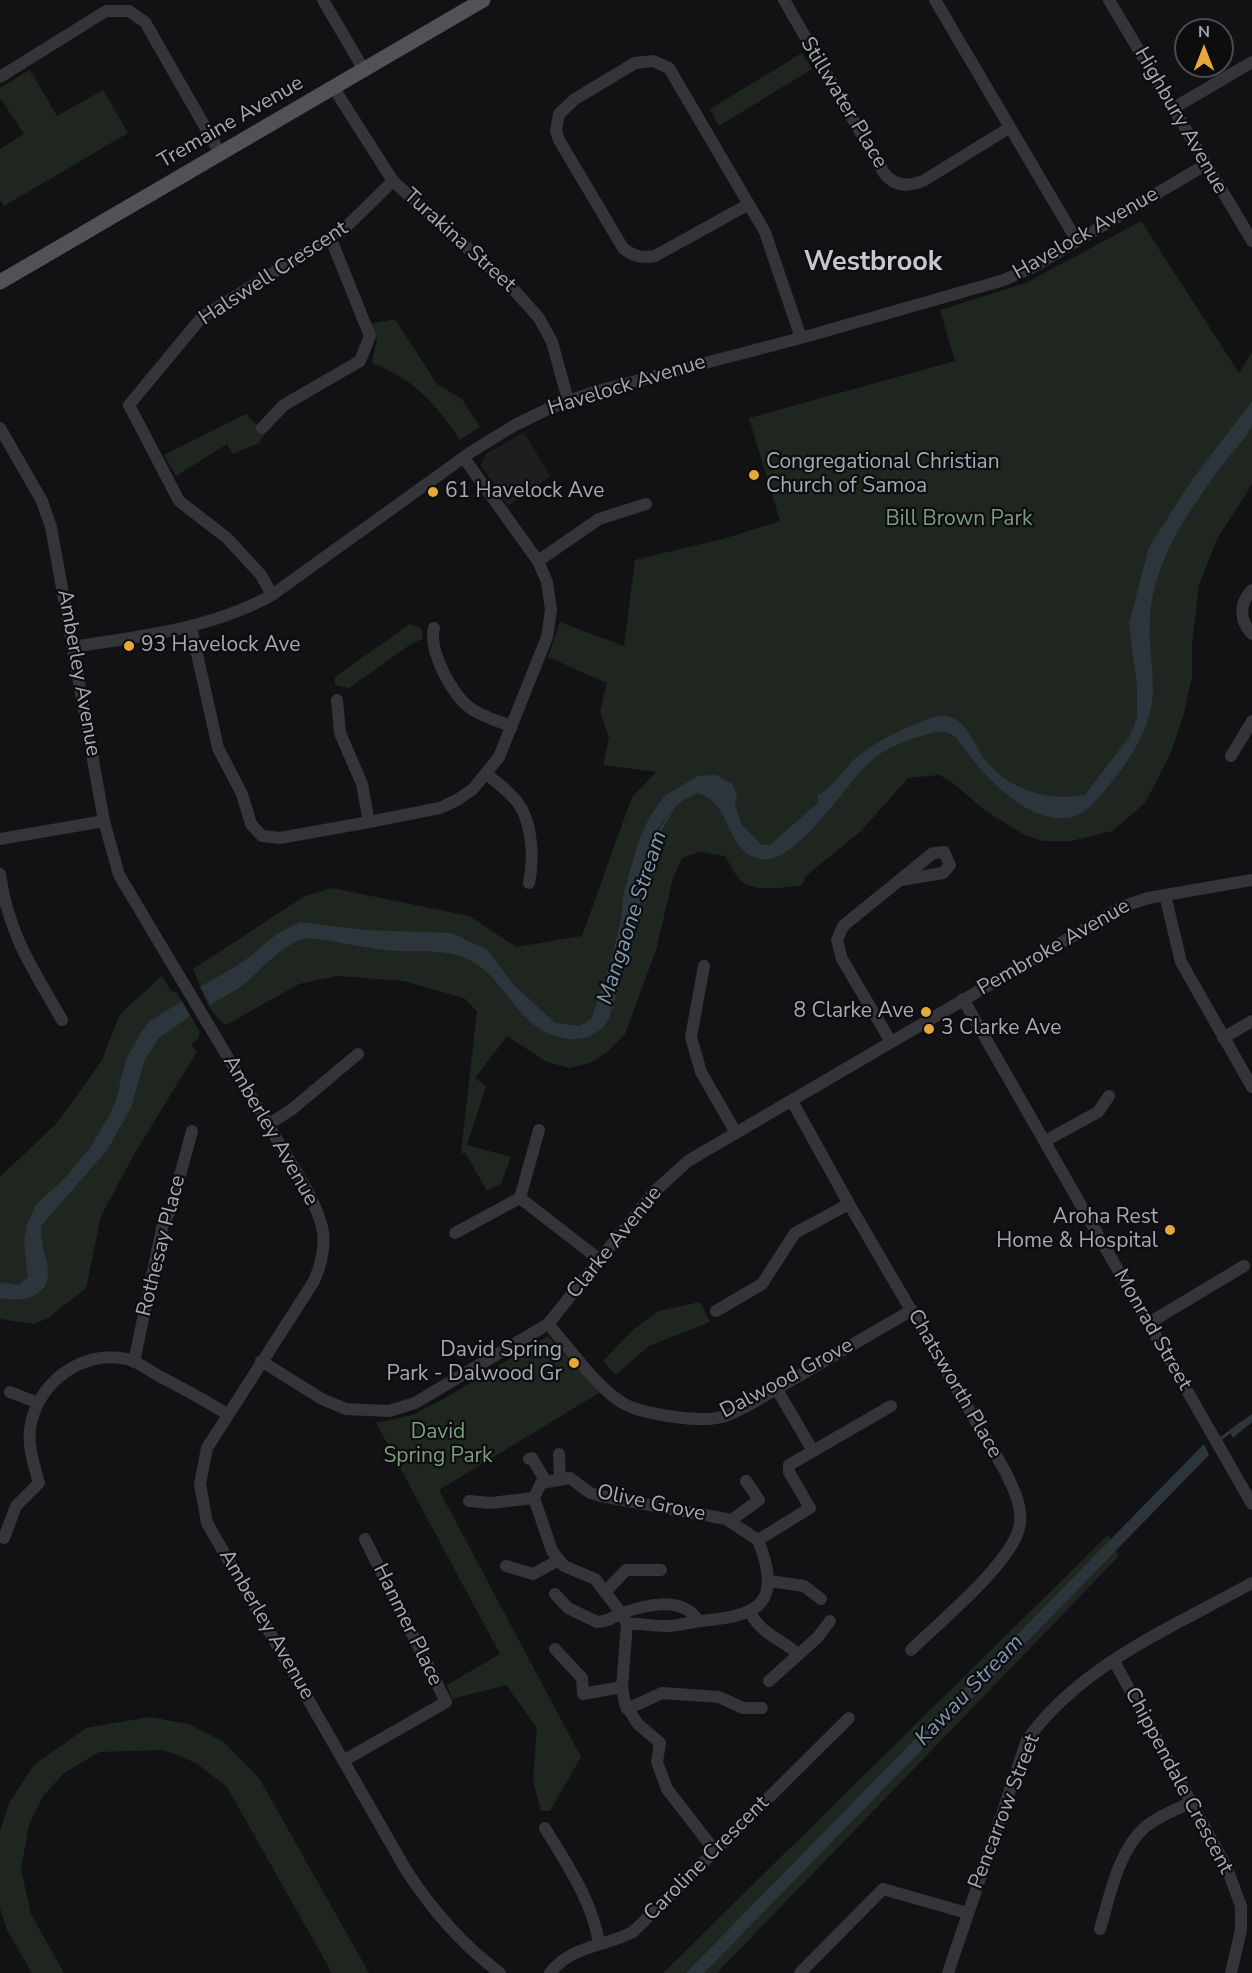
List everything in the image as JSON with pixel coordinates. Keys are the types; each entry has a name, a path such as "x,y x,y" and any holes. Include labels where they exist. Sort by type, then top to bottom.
{"main road":[{"name":"Tremaine Avenue","path":"0,282 483,0"}],"street":[{"path":"323,0 364,70"},
{"name":"Stillwater Place","path":"784,0 884,173 893,182 908,186 923,181 1009,128"},
{"path":"935,0 1077,241"},
{"name":"Highbury Avenue","path":"1109,0 1252,241"},
{"path":"0,77 106,11 129,11 145,22 220,153"},
{"path":"749,204 655,256 633,255 620,244 559,140 556,131 559,114 575,99 635,63 652,61 662,63 674,73 749,204 765,232 801,338"},
{"path":"1172,109 1252,62"},
{"name":"Turakina Street","path":"333,87 393,181 514,290 534,312 552,342 568,400"},
{"name":"Havelock Avenue","path":"73,647 191,627 245,610 272,595 464,458 515,425 568,400 801,338 1004,280 1077,241 1205,165"},
{"name":"Halswell Crescent","path":"272,595 261,575 227,538 179,501 129,405 202,316 330,237 359,216 393,181"},
{"path":"262,428 284,405 360,361 370,336 330,237"},
{"name":"Amberley Avenue","path":"1,433 47,512 104,820 119,875 268,1124 316,1209 324,1235 324,1253 314,1281 207,1448 201,1470 201,1497 207,1523 430,1908 455,1935 500,1973"},
{"path":"191,627 218,748 242,794 251,824 262,836 280,838 440,808 473,789 499,757 550,623 547,582 538,561 464,458"},
{"path":"538,561 599,519 646,504"},
{"path":"1252,590 1242,609 1244,624 1252,634"},
{"path":"434,628 439,661 452,688 463,702 487,717 512,726"},
{"path":"337,700 340,732 362,784 369,822"},
{"path":"1231,756 1252,721"},
{"path":"486,774 511,795 525,815 534,864 529,883"},
{"path":"0,839 104,820"},
{"path":"0,874 5,908 16,940 62,1020"},
{"path":"891,1042 842,959 837,940 843,926 902,880"},
{"name":"Pembroke Avenue","path":"963,999 1111,913 1137,901 1252,880"},
{"path":"1165,895 1177,952 1252,1087"},
{"path":"704,966 691,1036 701,1072 736,1133"},
{"name":"Clarke Avenue","path":"261,1361 335,1406 361,1412 389,1411 427,1396 548,1324 654,1192 676,1170 963,999"},
{"name":"Monrad Street","path":"963,999 1252,1504"},
{"path":"1223,1038 1252,1021"},
{"path":"268,1124 291,1110 358,1054"},
{"path":"1045,1141 1098,1112 1109,1096"},
{"name":"Chatsworth Place","path":"792,1101 849,1204 1005,1471 1020,1510 1020,1524 1016,1540 1007,1554 911,1650"},
{"path":"455,1233 520,1198 539,1130"},
{"name":"Rothesay Place","path":"134,1362 163,1224 171,1209 192,1131"},
{"path":"520,1198 600,1260"},
{"path":"717,1311 762,1284 795,1233 849,1204"},
{"path":"1149,1323 1244,1266"},
{"name":"Dalwood Grove","path":"548,1324 615,1397 633,1408 710,1419 728,1415 912,1310"},
{"path":"4,1538 16,1506 39,1483 30,1437 38,1403 54,1382 70,1369 102,1358 134,1362 174,1381 227,1414"},
{"path":"776,1388 813,1451"},
{"path":"10,1392 38,1403"},
{"path":"624,1619 665,1626 724,1620 750,1612 764,1598 769,1581 758,1540 810,1508 789,1472 789,1465 891,1406"},
{"path":"559,1454 560,1479 541,1483 534,1498 552,1551 564,1566 595,1580 624,1619 622,1687 627,1709 638,1724 660,1743 657,1762 667,1789 715,1851"},
{"path":"529,1459 532,1458 546,1482"},
{"name":"Olive Grove","path":"560,1479 570,1478 590,1493 601,1496 730,1521 758,1540"},
{"path":"730,1521 759,1500 746,1481"},
{"path":"469,1501 491,1503 534,1498"},
{"name":"Hanmer Place","path":"343,1761 446,1702 365,1539"},
{"path":"506,1566 533,1574 559,1560"},
{"path":"606,1592 626,1570 661,1570"},
{"path":"769,1581 804,1586 821,1599"},
{"name":"Pencarrow Street","path":"948,1973 1027,1740 1044,1716 1077,1686 1114,1661 1252,1583"},
{"path":"555,1594 568,1608 597,1622 624,1619 673,1604 690,1610 698,1621"},
{"path":"750,1612 764,1632 781,1640 798,1654"},
{"path":"770,1681 818,1637 830,1621"},
{"path":"555,1649 582,1678 583,1694 622,1687"},
{"name":"Chippendale Crescent","path":"1114,1661 1227,1868 1241,1906 1241,1930 1231,1973"},
{"path":"627,1709 662,1693 719,1697 742,1708 762,1708"},
{"name":"Caroline Crescent","path":"550,1973 574,1952 633,1932 849,1718"},
{"path":"1100,1929 1119,1868 1145,1827 1191,1802"},
{"path":"545,1828 580,1887 595,1920 599,1943"},
{"path":"800,1973 883,1889 967,1913"}],"shaded area":[{"path":"524,432 550,476 508,506 481,465 486,454"}],"green space":[{"path":"802,53 812,69 719,126 710,109"},
{"path":"30,70 57,116 103,90 128,133 4,206 0,200 0,149 24,134 0,98 0,88"},
{"name":"Bill Brown Park","path":"1141,221 1239,373 1252,352 1252,484 1217,539 1199,585 1192,645 1192,677 1184,713 1170,755 1145,803 1112,831 1071,841 1042,841 1023,834 987,812 949,780 939,775 908,778 861,831 806,876 802,885 754,887 741,881 725,856 699,852 682,858 673,878 656,950 625,1034 606,1053 590,1063 570,1068 547,1062 507,1036 475,1078 486,1086 467,1145 511,1157 501,1184 487,1191 465,1152 461,1154 477,1011 464,998 404,981 337,976 299,984 226,1025 214,1014 193,969 305,896 332,888 469,916 516,947 582,936 632,797 656,772 603,765 609,737 600,712 607,683 548,657 560,622 624,646 635,560 726,538 780,521 749,418 955,361 940,310 1026,283"},
{"path":"395,319 437,384 462,399 480,427 460,440 432,403 412,385 372,363 377,339 370,324"},
{"path":"246,414 265,434 259,443 233,454 227,444 176,476 164,455"},
{"path":"410,624 421,628 423,639 414,642 349,688 335,685 335,677"},
{"path":"162,976 171,991 177,993 200,1032 198,1039 191,1045 197,1052 136,1151 101,1216 86,1288 48,1318 34,1324 0,1319 0,1177 55,1125 102,1060 120,1014"},
{"path":"700,1302 710,1322 649,1346 616,1375 603,1361 634,1329 658,1311"},
{"name":"David Spring Park","path":"548,1336 599,1393 439,1490 581,1757 550,1811 541,1811 533,1781 537,1728 506,1685 452,1699 447,1685 500,1654 376,1423 412,1415 442,1400"},
{"path":"1108,1535 1119,1556 717,1973 663,1973"},
{"path":"150,1717 188,1724 224,1742 259,1778 369,1973 332,1973 227,1787 196,1763 164,1750 99,1752 64,1773 43,1796 29,1825 21,1869 31,1914 64,1973 32,1973 7,1930 0,1908 0,1831 9,1803 34,1765 86,1728"}],"water":[{"path":"1252,401 1250,429 1191,510 1172,542 1158,576 1150,618 1152,701 1145,729 1131,755 1114,779 1093,804 1079,814 1067,818 1053,818 1026,808 991,780 954,736 943,732 912,739 878,755 805,837 788,851 772,858 756,858 746,852 732,835 723,814 716,805 697,793 683,800 665,817 654,835 634,930 609,1019 602,1028 584,1038 563,1038 542,1030 524,1015 483,968 460,956 436,952 385,950 305,938 287,947 239,988 210,1005 200,987 243,962 277,934 300,922 364,930 452,933 487,950 514,985 555,1023 580,1026 591,1019 610,965 622,915 623,896 638,843 649,818 664,796 698,776 716,775 732,784 737,795 735,805 741,824 762,845 770,845 819,802 817,795 828,788 864,751 930,718 945,716 960,722 992,768 1015,785 1028,791 1056,797 1085,795 1130,736 1137,718 1137,685 1129,624 1149,547 1192,480"},
{"path":"182,1001 190,1016 159,1038 144,1061 131,1108 107,1150 41,1226 41,1239 47,1262 47,1282 38,1293 31,1297 0,1298 0,1282 19,1285 28,1277 24,1241 27,1224 36,1205 66,1177 89,1149 108,1118 116,1100 126,1059 142,1031 150,1021"},
{"path":"1252,1414 1252,1422 1233,1438 1229,1430"},
{"path":"1204,1444 1209,1455 704,1973 686,1973"}],"waterway":[{"name":"Mangaone Stream","path":"650,853 655,839 673,808"},
{"name":"Kawau Stream","path":"1219,1440 1231,1431"}],"place":[{"name":"Congregational Christian Church of Samoa","path":"754,475"},
{"name":"61 Havelock Ave","path":"433,492"},
{"name":"93 Havelock Ave","path":"129,646"},
{"name":"8 Clarke Ave","path":"926,1012"},
{"name":"3 Clarke Ave","path":"929,1029"},
{"name":"Aroha Rest Home & Hospital","path":"1170,1230"},
{"name":"David Spring Park - Dalwood Gr","path":"574,1363"}],"district":[{"name":"Westbrook","path":"873,263"}]}
